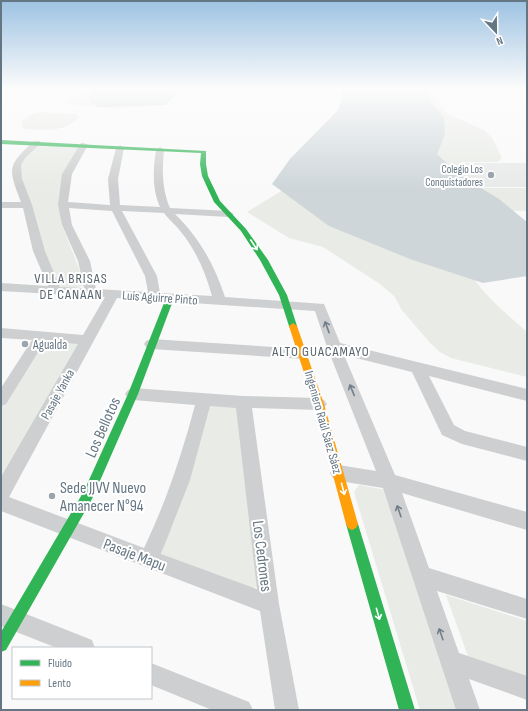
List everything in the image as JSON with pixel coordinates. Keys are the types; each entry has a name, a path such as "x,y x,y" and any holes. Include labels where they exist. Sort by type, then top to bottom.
{"street":[{"path":"1,142 160,150 158,164 159,182 168,211 179,221 198,249 211,276 220,301"},
{"path":"37,143 22,157 17,165 17,178 27,205 39,251 55,290"},
{"path":"84,146 67,174 63,205 67,224 84,261 91,293"},
{"path":"120,148 113,179 115,207 151,276 155,297"},
{"name":"Ingeniero Raúl Sáez Sáez","path":"160,150 204,152 203,164 205,176 217,202 244,230 264,260 283,295 304,354 319,404 356,540 407,710"},
{"path":"1,205 27,205"},
{"path":"63,205 229,214"},
{"name":"Luis Aguirre Pinto","path":"1,287 320,307 334,347"},
{"name":"Pasaje Yanka","path":"1,494 113,294"},
{"name":"Los Bellotos","path":"1,645 8,618 68,529 88,495 132,394 170,298"},
{"path":"1,333 86,340"},
{"path":"1,400 41,337"},
{"path":"151,344 304,354"},
{"path":"334,347 527,395"},
{"path":"334,347 389,481 468,710"},
{"path":"418,369 448,430 462,437 527,454"},
{"path":"132,394 243,402 319,404"},
{"path":"149,560 166,523 194,440 204,399"},
{"name":"Los Cedrones","path":"243,402 269,604 287,710"},
{"path":"339,474 389,481 527,521"},
{"name":"Pasaje Mapu","path":"1,504 269,604"},
{"path":"421,576 527,609"},
{"path":"8,618 81,647"},
{"path":"450,661 527,688"},
{"path":"152,674 241,710"}],"shaded area":[{"path":"22,122 74,122 68,126 54,129 40,130 25,129 22,127"},
{"path":"326,122 444,122 445,134 437,154 458,174 499,199 527,222 527,276 483,283 410,259 329,226 272,184 290,159"},
{"path":"334,122 467,122 484,130 492,138 502,158 498,162 462,162 456,174 457,188 527,188 527,211 488,210 467,267 486,294 527,332 527,377 451,358 440,352 431,344 401,309 395,297 380,284 323,247 289,238 247,212 288,187"},
{"path":"39,145 79,147 59,205 62,226 84,285 78,287 68,288 59,285 44,249 20,177 20,166 22,161"},
{"name":"Colegio Los Conquistadores","path":"453,163 527,163 527,187 459,187"},
{"path":"42,340 79,343 1,484 1,405"},
{"path":"208,405 240,406 263,583 250,590 161,556"},
{"path":"359,485 386,490 460,710 420,710 354,492"},
{"path":"446,595 527,621 527,681 470,662"}],"traffic: fast":[{"path":"1,142 204,152 203,164 205,176 217,202 244,230 264,260 283,295 293,326"},
{"path":"1,645 88,495 133,394 170,298"},
{"path":"352,524 407,710"}],"traffic: slow":[{"path":"293,326 319,404 352,524"}],"place":[{"name":"Colegio Los Conquistadores","path":"491,175"},
{"name":"Agualda","path":"25,344"},
{"name":"Sede JJVV Nuevo Amanecer N°94","path":"52,496"}],"district":[{"name":"VILLA BRISAS DE CANAAN","path":"71,286"},
{"name":"ALTO GUACAMAYO","path":"321,351"}]}
